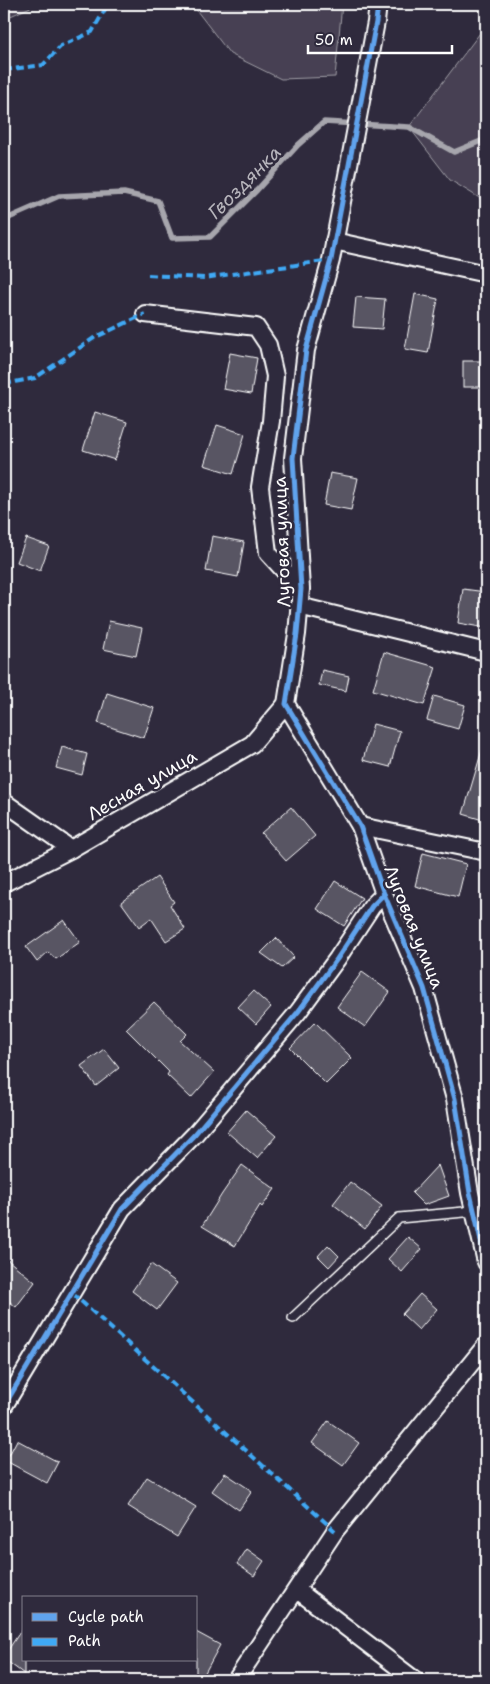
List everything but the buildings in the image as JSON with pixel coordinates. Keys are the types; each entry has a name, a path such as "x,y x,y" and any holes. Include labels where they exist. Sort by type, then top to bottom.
{"street":[{"name":"Луговая улица","path":"378,4 331,260 306,350 293,458 301,589 286,704 360,826 384,894 424,988 455,1100 470,1192 486,1262"},
{"path":"334,241 486,274"},
{"path":"145,314 256,327 268,345 275,376 271,421 260,487 268,553 301,589"},
{"path":"299,606 486,652"},
{"name":"Лесная улица","path":"4,883 71,849 252,744 286,704"},
{"path":"4,802 71,849"},
{"path":"360,826 486,852"},
{"path":"4,1406 122,1209 195,1134 298,1012 372,906 384,894"},
{"path":"236,1680 335,1531 486,1344"},
{"path":"297,1590 415,1680"}],"lane":[{"path":"293,1318 399,1218 475,1211"}],"shaded area":[{"path":"4,4 37,4 4,19"},
{"path":"194,4 342,4 335,77 281,79 230,54 197,11"},
{"path":"486,25 486,202 450,180 409,127"}],"waterway":[{"name":"Гвоздянка","path":"4,220 59,196 124,193 158,201 172,238 210,237 298,145 324,122 409,127 454,152 486,139"}],"marked path":[{"path":"4,70 43,65 61,46 92,32 108,4"},
{"path":"148,275 204,278 331,260"},
{"path":"4,384 35,378 94,338 145,314"},
{"path":"72,1293 335,1531"}],"cycle path":[{"path":"378,4 331,260 306,350 293,458 301,589 297,634 286,704 360,826 384,894 424,988 455,1099 470,1193 486,1262"},
{"path":"4,1406 122,1209 195,1134 298,1012 337,959 372,906 384,894"}]}
